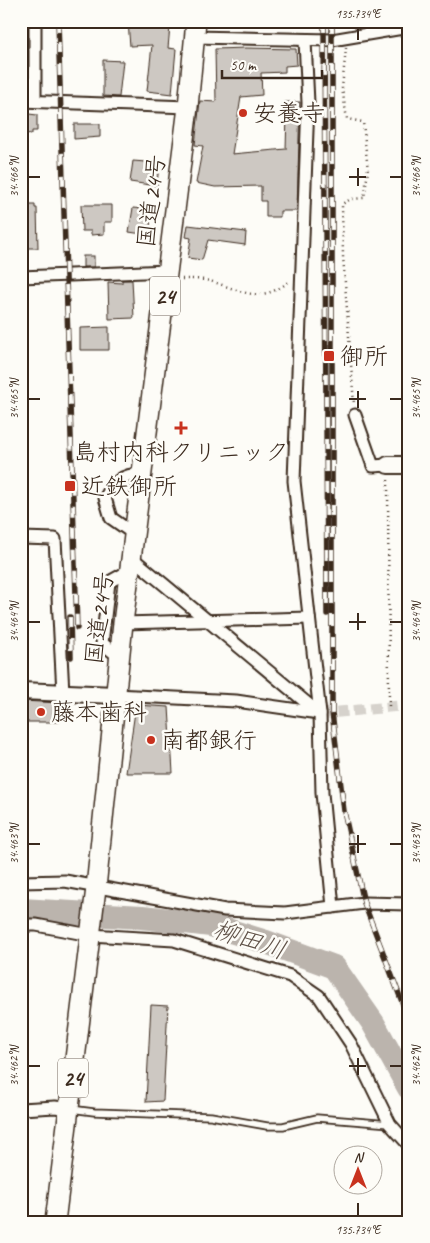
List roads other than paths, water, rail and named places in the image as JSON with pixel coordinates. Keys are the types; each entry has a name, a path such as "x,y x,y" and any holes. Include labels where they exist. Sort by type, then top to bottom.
{"highway":[{"name":"国道24号","path":"55,1222 91,930 123,623 188,108 195,29"}],"main road":[{"path":"388,465 409,465"},
{"path":"21,692 115,696"}],"street":[{"path":"34,21 35,101"},
{"path":"195,29 305,40 347,38 409,27"},
{"path":"305,40 308,104 294,481 320,714 322,793 333,907"},
{"path":"21,101 188,108"},
{"path":"21,277 168,271"},
{"path":"355,415 373,466 388,465"},
{"path":"134,534 111,518 105,498 113,483 128,476 142,474"},
{"path":"21,538 56,538 63,693"},
{"path":"119,658 102,644 110,582 130,564 209,621 320,714"},
{"path":"123,623 309,618"},
{"path":"115,696 236,701 320,714"},
{"path":"21,882 65,881 95,893 174,899 225,910 285,913 364,903 409,904"},
{"path":"21,925 91,930 174,940 290,976 319,996 346,1036 390,1124 409,1145"},
{"path":"21,1109 55,1107 69,1109"}],"lane":[{"path":"69,1109 94,1112 210,1116 267,1126 283,1126 318,1118 390,1124"}],"waterway":[{"name":"柳田川","path":"21,910 142,917 211,925 266,942 334,967 373,1023 409,1088"}],"tunnel":[{"path":"320,714 409,705"}],"railway":[{"path":"58,21 77,628"},
{"path":"324,21 327,614"},
{"path":"332,21 332,712 344,811 364,903 409,1020"},
{"path":"70,617 71,657"}],"place":[{"name":"安養寺","path":"243,113"},
{"name":"御所","path":"329,356"},
{"name":"島村内科クリニック","path":"181,428"},
{"name":"近鉄御所","path":"70,486"},
{"name":"藤本歯科","path":"41,712"},
{"name":"南都銀行","path":"151,740"}]}
